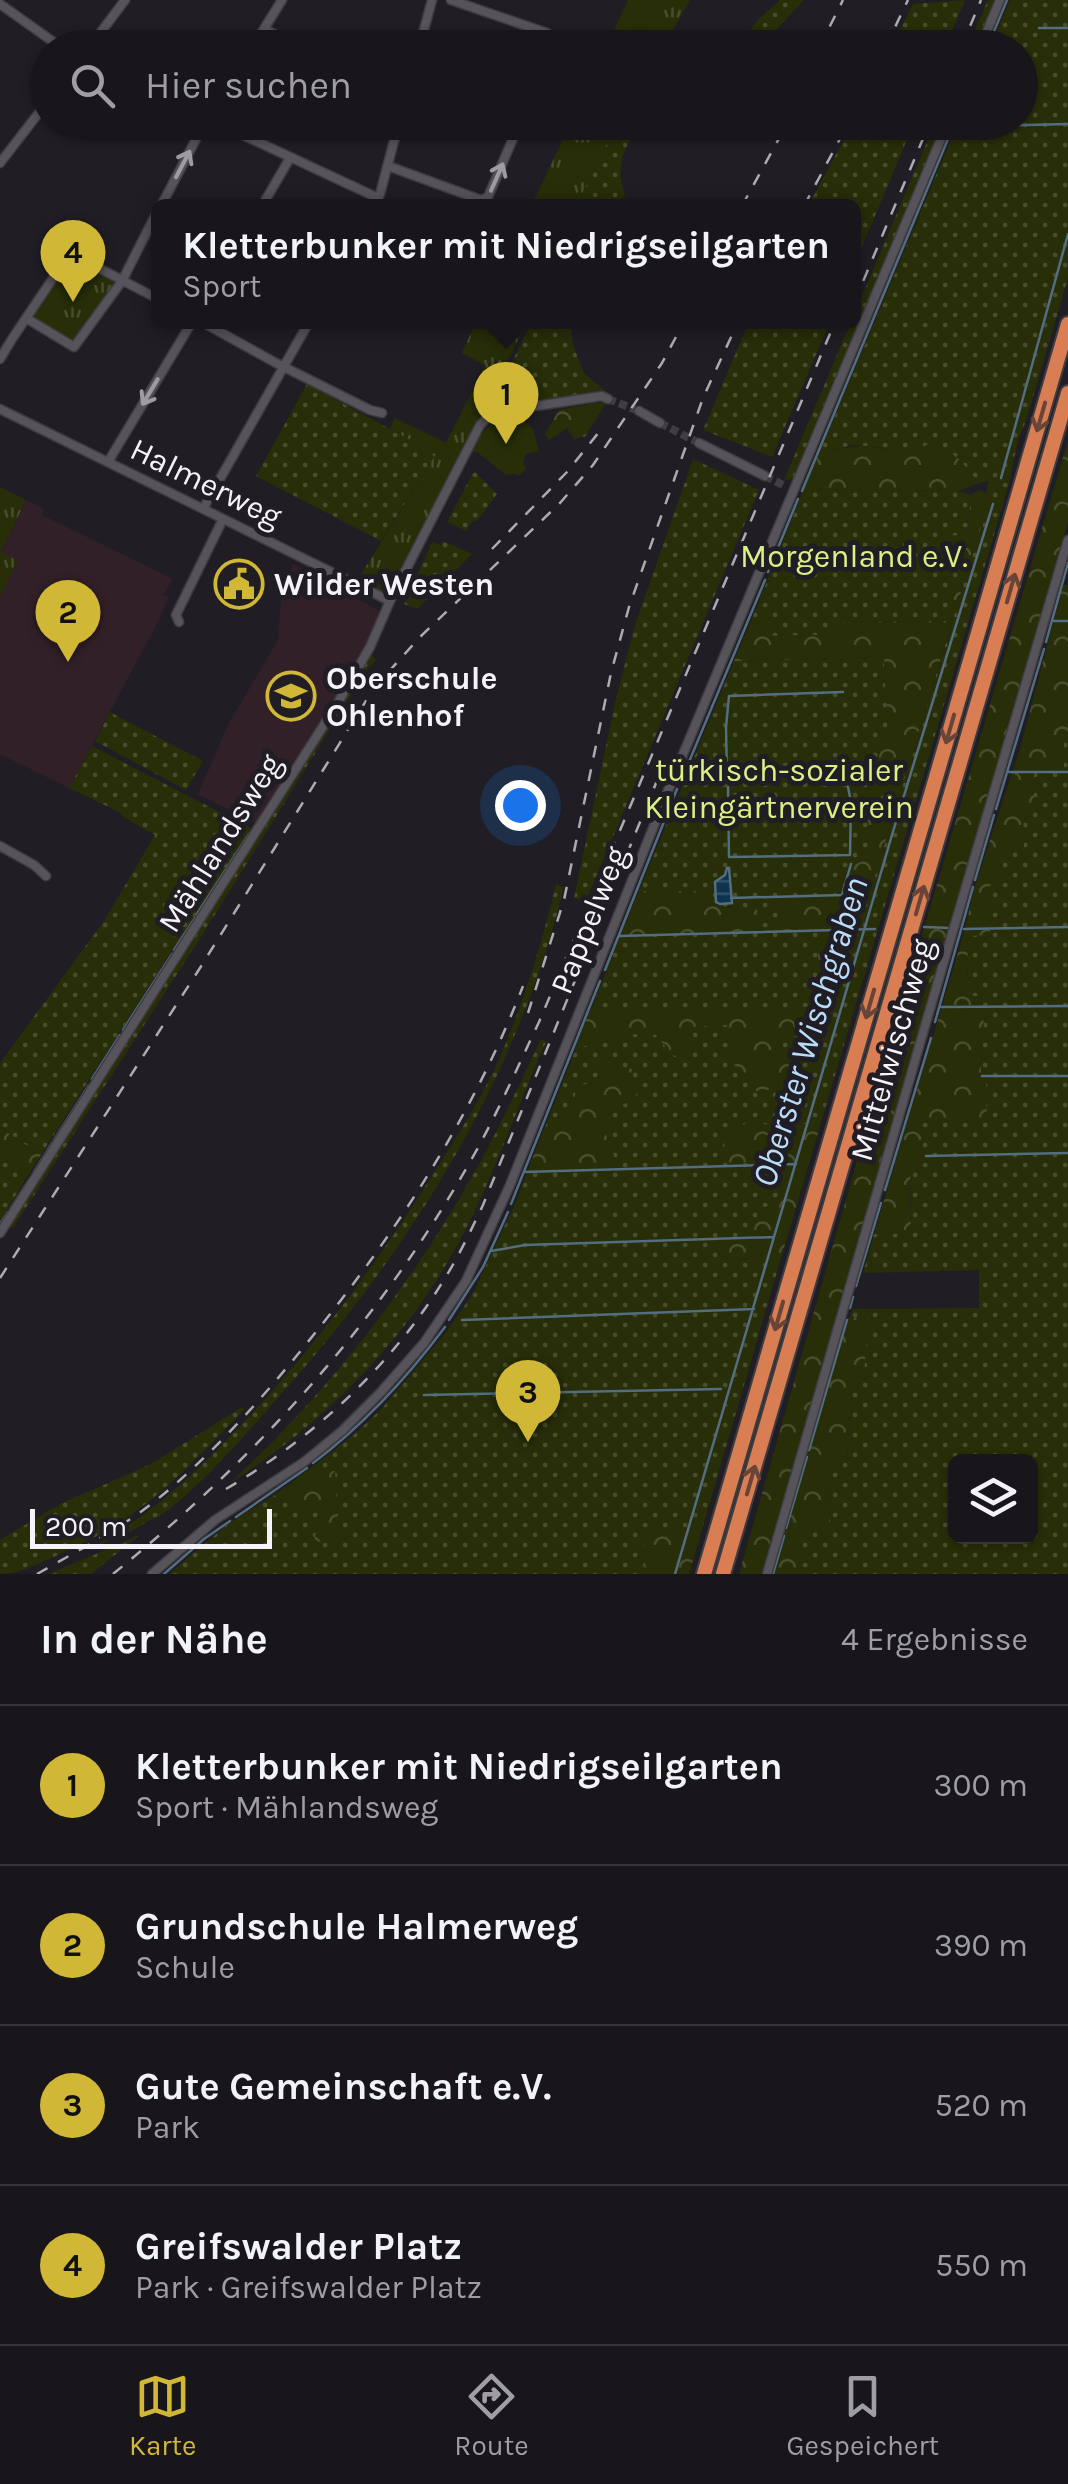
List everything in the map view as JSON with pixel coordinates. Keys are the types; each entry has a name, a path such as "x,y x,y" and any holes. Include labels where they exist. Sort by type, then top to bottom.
{"highway":[{"path":"704,1574 1068,324"},
{"path":"723,1574 1068,393"}],"street":[{"path":"102,30 125,0"},
{"path":"264,29 282,0"},
{"path":"424,30 432,0"},
{"path":"451,0 538,30"},
{"path":"988,30 1000,0"},
{"path":"4,7 37,30"},
{"path":"0,163 30,124"},
{"path":"165,199 195,140"},
{"path":"252,140 370,199"},
{"path":"377,199 394,140"},
{"path":"484,199 512,140"},
{"name":"Pappelweg","path":"152,1574 215,1520 304,1462 342,1432 424,1343 466,1281 510,1185 622,901 940,140"},
{"path":"266,199 290,158"},
{"path":"388,166 478,199"},
{"path":"26,318 74,348 122,280 151,225"},
{"path":"0,360 70,254 151,295"},
{"path":"108,462 188,329"},
{"path":"215,329 382,413"},
{"path":"202,509 306,329"},
{"name":"Mählandsweg","path":"0,1233 336,706 370,647 480,425 490,415 508,410 608,398"},
{"name":"Halmerweg","path":"0,408 390,601"},
{"path":"639,411 660,423"},
{"path":"699,444 765,476"},
{"path":"783,485 793,491"},
{"path":"179,622 176,615 223,519"},
{"name":"Mittelwischweg","path":"767,1574 1068,540"},
{"path":"0,846 46,876"}],"shaded area":[{"path":"26,500 44,509 42,515 173,579 163,595 169,598 151,635 69,788 0,754 0,596 18,562 1,553"},
{"name":"Oberschule Ohlenhof","path":"293,564 382,614 298,762 256,823 198,794 229,723 278,640 281,600"}],"green space":[{"path":"628,0 690,0 673,30 614,30"},
{"path":"780,0 804,0 776,30 750,30"},
{"path":"965,0 952,30 900,30 913,4"},
{"path":"988,0 996,0 983,30 975,30"},
{"path":"1010,0 1068,0 1068,278 821,1123 813,1125 775,1207 759,1208 753,1238 706,1240 724,1259 762,1260 779,1265 701,1533 654,1533 654,1540 644,1540 645,1574 169,1574 228,1524 274,1495 321,1512 339,1541 321,1473 306,1472 383,1407 472,1295 515,1204 620,936 761,932 733,906 702,902 696,891 639,891 734,661 884,657 888,733 879,745 879,776 868,777 868,859 850,866 841,895 780,897 818,932 847,968 964,583 948,584 949,621 845,622 835,633 770,636 770,621 751,621 804,489 958,491 971,495 968,535 946,536 946,572 989,501 989,481 979,483 958,458 906,456 878,447 852,445 819,454 951,140 1038,140 1038,30 997,30"},
{"path":"563,140 609,140 579,199 534,199"},
{"path":"609,140 630,140 621,165 625,194 622,199 579,199"},
{"path":"844,140 907,140 861,249 861,199 812,199"},
{"path":"928,140 937,140 861,321 861,298"},
{"path":"72,260 110,278 114,284 73,343 33,317"},
{"path":"473,329 524,329 387,595 357,581 436,454 390,429 395,418 446,443 485,365 462,353"},
{"path":"528,329 571,329 584,373 604,390 505,408 495,396"},
{"path":"746,329 827,329 772,457 703,430"},
{"path":"848,329 857,329 797,473 793,479 784,480"},
{"path":"307,384 436,454 381,541 256,476"},
{"path":"606,403 585,437 575,440 567,428 549,440 545,434 559,410"},
{"path":"516,413 533,429 539,451 526,454 526,469 519,476 506,475 477,452 471,452 489,426"},
{"path":"1068,440 1068,522 761,1574 739,1574 903,1000"},
{"path":"932,442 958,458 979,483 958,491 804,489 819,454 863,446 906,456"},
{"path":"693,459 759,490 586,901 574,898 634,628"},
{"path":"474,471 497,494 466,531 447,522"},
{"path":"0,487 26,500 1,552 18,561 0,596"},
{"path":"979,490 986,493 989,501 967,572 946,573 945,536 968,535 971,495"},
{"path":"443,541 472,554 417,609 404,604 432,542 441,545"},
{"path":"964,582 847,968 818,968 818,932 781,932 780,896 840,895 850,866 868,859 868,776 879,776 879,745 888,733 884,657 734,661 751,621 770,621 770,636 835,633 845,622 948,621 948,583"},
{"path":"1063,585 1068,585 1068,733 1064,734 1064,770 1034,771 1034,810 1023,810 1024,847 1003,848 1003,881 989,886 990,935 968,936 967,996 983,996 981,1072 986,1073 987,1122 921,1122 923,1158 910,1159 911,1233 874,1234 975,886 1020,749"},
{"path":"370,653 376,660 13,1228 9,1225 281,802"},
{"path":"110,712 203,761 186,790 95,741"},
{"path":"1068,733 1068,1574 799,1574 799,1529 830,1528 829,1459 847,1460 851,1383 862,1383 868,1318 850,1317 852,1309 979,1308 979,1270 863,1273 874,1234 911,1233 910,1158 921,1122 985,1073 981,1073 982,996 967,997 968,936 1002,848 1023,810 1034,809 1034,771"},
{"path":"92,746 254,830 41,1155 0,1128 0,1063 104,921 155,835 69,788"},
{"path":"556,884 564,887 517,1029 487,1096 414,1223 326,1342 209,1474 162,1514 99,1545 176,1489 244,1422 320,1334 389,1241 493,1072 525,993"},
{"path":"639,891 697,891 702,902 719,907 755,908 761,914 761,932 620,936"},
{"path":"834,1009 828,1030 806,1032 776,1044 779,1060 801,1064 789,1088 756,1091 731,1061 728,1025 692,1027 695,1046 682,1060 670,1053 656,1035 627,1034 575,1049 589,1012"},
{"path":"541,1039 546,1042 482,1195 458,1244 413,1315 329,1408 229,1484 302,1411 401,1288 484,1155"},
{"path":"601,1062 632,1069 637,1099 616,1107 605,1132 618,1167 528,1170 544,1128 571,1115 577,1085 603,1082"},
{"path":"746,1123 821,1123 779,1265 762,1260 724,1259 705,1240 752,1238 759,1208 775,1207 781,1188 764,1188 769,1162 728,1163 723,1139"},
{"path":"0,1128 41,1155 30,1172 0,1155"},
{"path":"0,1155 30,1172 0,1221"},
{"path":"869,1318 863,1383 851,1384 847,1460 829,1460 830,1529 799,1529 799,1574 769,1574 845,1319"},
{"path":"242,1407 244,1410 198,1457 131,1515 58,1555 22,1570 0,1574 0,1540 60,1504 151,1464"},
{"path":"335,1471 339,1541 314,1542 320,1512 274,1495 306,1472"},
{"path":"653,1533 701,1533 689,1574 645,1574 643,1540 653,1540"},
{"path":"140,1535 91,1574 49,1574"}],"water":[{"path":"727,868 732,903 720,904 716,902 715,882 725,875"}],"waterway":[{"path":"994,30 1007,0"},
{"path":"1039,28 1068,28"},
{"path":"1038,125 1068,124"},
{"path":"802,491 948,140"},
{"name":"Oberster Wischgraben","path":"1001,478 1068,234"},
{"path":"768,572 798,499"},
{"name":"Oberster Wischgraben","path":"675,1574 993,504"},
{"path":"1046,642 1068,563"},
{"path":"681,781 765,580"},
{"path":"1054,621 1068,621"},
{"path":"996,809 1044,649"},
{"path":"780,775 727,777 729,696 843,692"},
{"path":"1009,772 1068,772"},
{"path":"269,781 272,773"},
{"path":"793,775 845,775"},
{"path":"728,787 729,857 850,855 848,787"},
{"path":"605,970 677,789"},
{"path":"257,822 265,811"},
{"path":"975,880 994,815"},
{"path":"197,914 249,834"},
{"path":"731,898 842,895 851,864"},
{"path":"935,1022 973,887"},
{"path":"174,950 195,918"},
{"path":"924,927 950,928"},
{"path":"964,929 1068,927"},
{"path":"619,936 875,929"},
{"path":"123,1030 172,954"},
{"path":"511,1204 600,981"},
{"path":"941,1007 1068,1006"},
{"path":"92,1079 120,1035"},
{"path":"885,1190 931,1038"},
{"path":"982,1076 1068,1076"},
{"path":"54,1140 89,1085"},
{"path":"34,1172 52,1143"},
{"path":"926,1156 1068,1153"},
{"path":"524,1172 796,1164"},
{"path":"11,1208 29,1180"},
{"path":"856,1286 881,1203"},
{"path":"0,1224 8,1212"},
{"path":"449,1320 483,1267 508,1212"},
{"path":"491,1251 525,1245 774,1237"},
{"path":"850,1308 853,1297"},
{"path":"462,1320 754,1309"},
{"path":"809,1450 847,1320"},
{"path":"313,1463 384,1400 445,1327"},
{"path":"424,1395 721,1389"},
{"path":"786,1528 807,1457"},
{"path":"236,1517 307,1468"},
{"path":"164,1574 230,1521"},
{"path":"773,1574 784,1536"}],"tunnel":[{"path":"608,399 639,411"},
{"path":"660,423 699,443"},
{"path":"765,476 783,485"}],"railway":[{"path":"828,30 843,0"},
{"path":"894,30 908,0"},
{"path":"968,30 981,0"},
{"path":"746,199 778,140"},
{"path":"808,199 839,140"},
{"path":"861,286 922,140"},
{"path":"0,1278 374,688 420,637 560,503 593,465 662,363 680,329"},
{"path":"528,1013 564,900 611,673 629,607 703,398 735,329"},
{"path":"113,1574 219,1481 315,1381 400,1272 475,1153 539,1022 832,329"},
{"path":"492,549 567,472 603,427"},
{"path":"226,1489 326,1418 384,1361 434,1296 483,1205 663,766"},
{"path":"37,1574 154,1502 215,1447 290,1364 371,1260 429,1173 481,1081 523,986"}],"place":[{"name":"Greifswalder Platz","path":"73,302"},
{"name":"Kletterbunker mit Niedrigseilgarten","path":"506,444"},
{"name":"Wilder Westen","path":"239,584"},
{"name":"Grundschule Halmerweg","path":"68,662"},
{"name":"Oberschule Ohlenhof","path":"291,696"},
{"name":"Gute Gemeinschaft e.V.","path":"528,1442"}],"park label":[{"name":"Morgenland e.V.","path":"854,556"},
{"name":"türkisch-sozialer Kleingärtnerverein","path":"779,788"}]}
